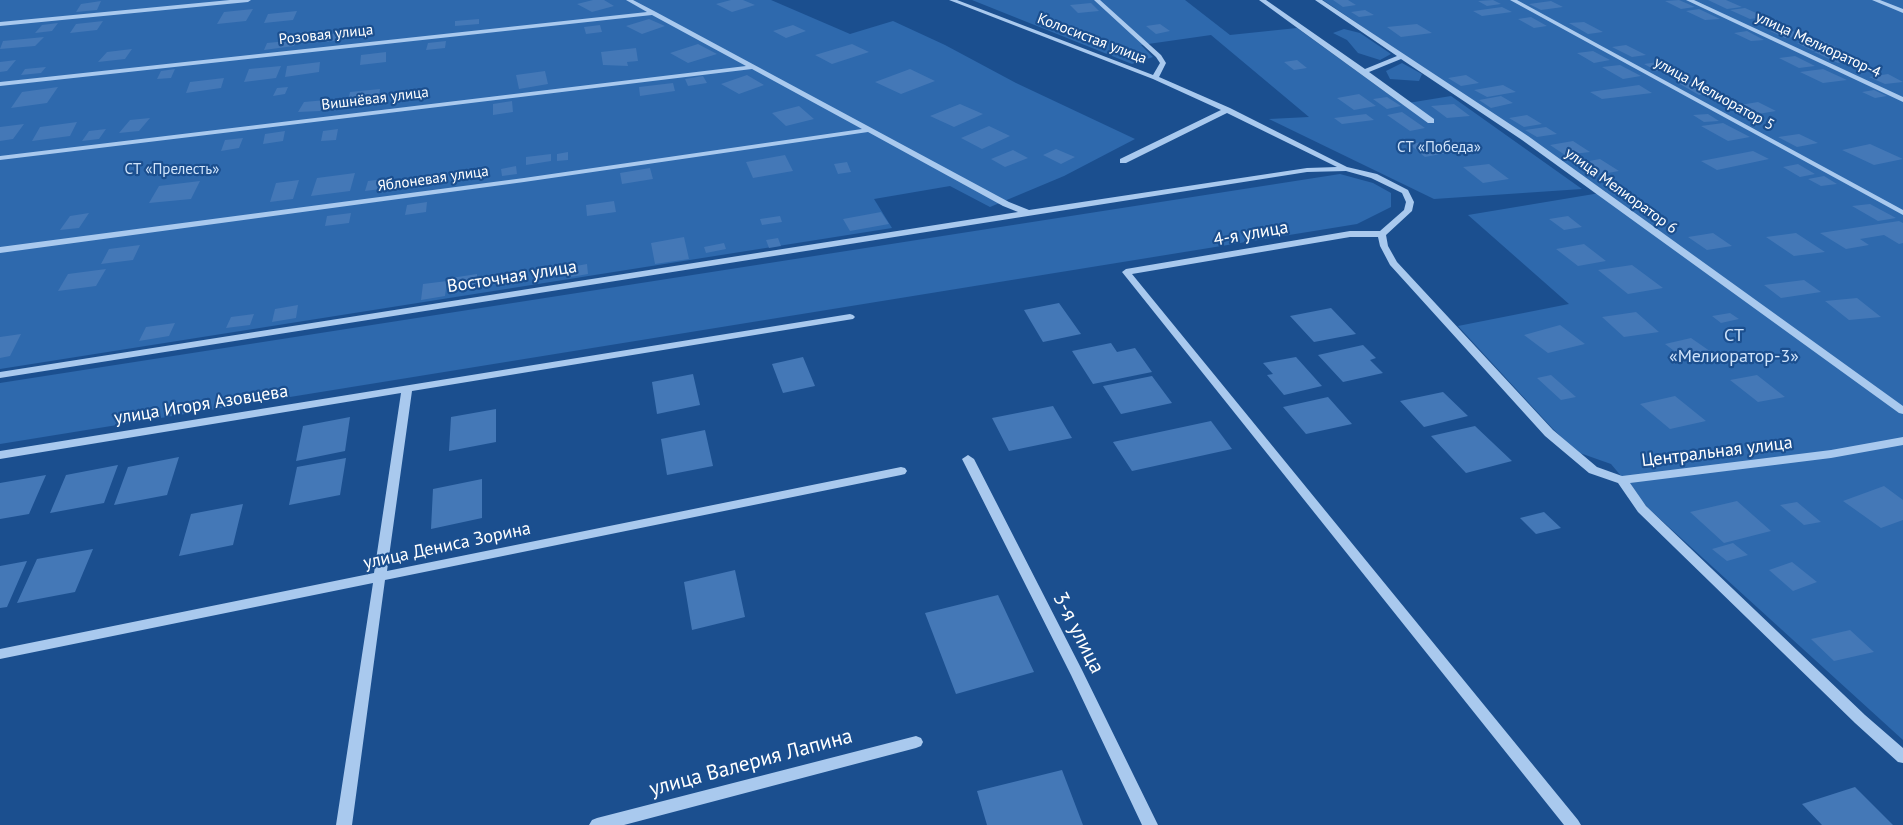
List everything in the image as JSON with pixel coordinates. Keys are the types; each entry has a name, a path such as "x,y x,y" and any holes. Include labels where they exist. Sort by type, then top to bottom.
{"street":[{"path":"0,24 248,0"},
{"path":"628,0 1006,204 1028,213"},
{"name":"Колосистая улица","path":"952,0 1165,82 1346,169"},
{"path":"1097,0 1159,56 1163,63 1155,78"},
{"path":"1263,0 1431,121"},
{"name":"улица Мелиоратор 6","path":"1317,0 1525,138 1903,411"},
{"name":"улица Мелиоратор 5","path":"1513,0 1903,213"},
{"name":"улица Мелиоратор-4","path":"1689,0 1903,100"},
{"path":"1875,0 1903,11"},
{"name":"Розовая улица","path":"0,84 654,13"},
{"path":"1364,72 1402,56"},
{"name":"Вишнёвая улица","path":"0,158 754,67"},
{"path":"1123,160 1227,110"},
{"name":"Яблоневая улица","path":"0,250 512,182 870,130"},
{"path":"1346,169 1374,176 1405,192 1410,202 1408,212 1382,234"},
{"name":"Восточная улица","path":"0,375 1307,170 1346,169"},
{"name":"4-я улица","path":"1382,234 1350,234 1126,272 1573,825"},
{"name":"Центральная улица","path":"1382,234 1384,246 1393,263 1549,433 1593,470 1622,480 1831,454 1903,441"},
{"name":"улица Игоря Азовцева","path":"0,455 850,316"},
{"path":"344,825 407,388"},
{"name":"3-я улица","path":"968,459 1077,674 1150,825"},
{"name":"улица Дениса Зорина","path":"0,654 901,471"},
{"path":"1622,480 1642,509 1903,757"},
{"name":"улица Валерия Лапина","path":"597,825 916,742"}],"green space":[{"name":"СТ «Прелесть»","path":"0,0 771,0 850,34 893,21 945,45 1016,83 1135,139 1064,176 990,207 950,186 874,199 892,228 0,369"},
{"name":"СТ «Победа»","path":"972,0 1185,0 1230,35 1297,28 1402,104 1451,96 1582,189 1434,199 1269,119 1309,117 1211,35 1141,45 1153,57 1132,64"},
{"name":"СТ «Мелиоратор-3»","path":"1323,0 1903,0 1903,740 1648,508 1611,464 1577,452 1458,326 1569,304 1468,215 1606,192"},
{"path":"1344,29 1360,33 1391,54 1380,60 1358,53 1347,40 1333,33"},
{"path":"1402,63 1422,74 1419,81 1390,79 1386,71"},
{"path":"1340,174 1373,183 1391,193 1391,207 1357,224 0,444 0,383"}],"building":[{"path":"604,0 614,6 592,12 577,4"},
{"path":"743,0 755,5 732,12 716,4"},
{"path":"1333,0 1348,0 1356,5 1343,7"},
{"path":"1493,0 1501,4 1487,6 1478,1"},
{"path":"1679,0 1695,7 1681,9 1665,1"},
{"path":"1708,0 1726,0 1742,7 1727,9"},
{"path":"101,1 97,10 76,12 81,4"},
{"path":"1551,1 1563,7 1541,10 1529,4"},
{"path":"1091,3 1099,11 1078,13 1070,5"},
{"path":"1502,7 1512,12 1482,16 1473,11"},
{"path":"1745,8 1765,17 1750,19 1730,10"},
{"path":"253,9 246,21 217,24 224,12"},
{"path":"1699,9 1720,19 1705,20 1686,11"},
{"path":"1365,10 1374,15 1359,17 1351,12"},
{"path":"297,11 293,20 264,23 268,14"},
{"path":"1531,17 1547,26 1534,28 1518,19"},
{"path":"479,19 479,24 455,26 455,21"},
{"path":"649,19 665,26 642,34 626,26"},
{"path":"103,21 97,30 70,33 76,24"},
{"path":"1584,22 1603,32 1588,34 1569,23"},
{"path":"58,23 52,31 35,33 42,25"},
{"path":"1160,24 1170,31 1156,34 1146,26"},
{"path":"1417,24 1432,33 1401,37 1387,27"},
{"path":"600,25 602,32 586,34 584,27"},
{"path":"793,25 806,31 786,38 773,31"},
{"path":"1789,29 1804,36 1785,38 1770,31"},
{"path":"1747,31 1764,40 1751,41 1734,33"},
{"path":"345,33 342,40 326,42 330,34"},
{"path":"44,37 35,46 0,49 3,41"},
{"path":"297,40 294,46 264,50 267,43"},
{"path":"1821,40 1838,48 1813,51 1797,43"},
{"path":"446,41 445,48 426,50 428,43"},
{"path":"698,44 717,54 688,63 670,53"},
{"path":"852,44 869,52 832,64 815,55"},
{"path":"1626,45 1646,55 1632,57 1612,47"},
{"path":"636,48 638,61 627,62 628,66 603,65 601,52"},
{"path":"132,49 125,59 98,62 107,52"},
{"path":"1830,50 1853,61 1838,63 1814,52"},
{"path":"1593,51 1610,60 1594,63 1577,53"},
{"path":"386,52 386,62 360,65 361,55"},
{"path":"1795,56 1815,66 1799,68 1779,58"},
{"path":"16,60 7,71 0,72 0,62"},
{"path":"1297,60 1307,68 1294,70 1284,62"},
{"path":"320,62 319,72 285,77 287,66"},
{"path":"1658,62 1672,70 1657,71 1644,64"},
{"path":"1620,65 1641,76 1623,79 1602,67"},
{"path":"281,66 276,78 244,82 249,69"},
{"path":"46,67 41,73 21,75 25,69"},
{"path":"175,69 171,78 157,79 161,71"},
{"path":"910,69 935,81 901,94 875,82"},
{"path":"1823,69 1847,80 1823,83 1800,72"},
{"path":"545,71 548,84 519,89 516,75"},
{"path":"1888,74 1903,82 1885,84 1869,77"},
{"path":"747,75 764,85 739,94 721,84"},
{"path":"1466,75 1479,83 1461,86 1448,78"},
{"path":"703,76 707,83 688,86 685,79"},
{"path":"224,78 221,88 186,93 190,82"},
{"path":"1695,81 1717,93 1699,95 1678,83"},
{"path":"673,83 675,91 640,96 639,87"},
{"path":"1503,85 1516,92 1487,97 1474,90"},
{"path":"1639,85 1652,93 1602,99 1590,92"},
{"path":"58,87 47,103 11,108 22,92"},
{"path":"288,87 285,94 273,96 277,88"},
{"path":"380,89 378,100 347,104 350,92"},
{"path":"1874,90 1887,96 1875,98 1862,92"},
{"path":"1359,94 1376,106 1354,110 1337,98"},
{"path":"1501,96 1513,103 1491,108 1479,100"},
{"path":"1387,97 1401,106 1387,109 1373,99"},
{"path":"326,100 320,111 298,112 304,102"},
{"path":"512,101 513,112 493,115 493,104"},
{"path":"1758,102 1776,111 1758,114 1740,105"},
{"path":"960,104 983,114 954,127 930,116"},
{"path":"1454,104 1470,116 1447,118 1431,106"},
{"path":"799,106 814,119 786,126 772,113"},
{"path":"1402,112 1425,128 1410,131 1387,115"},
{"path":"1366,114 1374,120 1342,124 1334,118"},
{"path":"1708,114 1719,121 1704,122 1693,115"},
{"path":"1527,115 1542,124 1524,127 1509,118"},
{"path":"150,118 139,131 119,133 130,120"},
{"path":"77,122 70,136 32,141 40,127"},
{"path":"1723,123 1750,137 1728,141 1701,126"},
{"path":"24,124 13,139 0,141 0,127"},
{"path":"989,126 1010,136 982,149 961,138"},
{"path":"1546,127 1557,134 1537,137 1525,130"},
{"path":"106,129 99,139 82,141 89,131"},
{"path":"338,129 336,140 321,141 323,131"},
{"path":"285,131 283,141 263,144 265,134"},
{"path":"1799,134 1818,143 1797,147 1778,137"},
{"path":"243,138 239,148 221,151 225,140"},
{"path":"1429,141 1446,153 1425,157 1409,144"},
{"path":"1573,141 1590,152 1565,155 1550,145"},
{"path":"1870,144 1903,159 1874,165 1842,150"},
{"path":"1056,149 1075,157 1061,164 1043,155"},
{"path":"1013,150 1028,158 1005,167 991,159"},
{"path":"1753,151 1769,159 1717,170 1701,161"},
{"path":"568,152 568,160 557,161 557,154"},
{"path":"551,154 551,161 526,165 526,157"},
{"path":"785,155 793,171 753,178 746,162"},
{"path":"1600,159 1619,171 1596,175 1578,163"},
{"path":"847,162 851,172 838,174 834,164"},
{"path":"1489,164 1509,179 1483,183 1463,167"},
{"path":"1798,164 1815,174 1800,177 1783,167"},
{"path":"516,166 517,174 502,176 501,169"},
{"path":"650,168 653,179 622,184 620,173"},
{"path":"355,173 350,191 311,196 317,178"},
{"path":"1824,176 1837,184 1821,186 1808,179"},
{"path":"392,178 389,188 365,191 368,181"},
{"path":"299,180 293,199 270,202 276,183"},
{"path":"200,181 191,199 149,203 159,186"},
{"path":"614,201 616,212 587,216 586,205"},
{"path":"427,202 426,212 405,215 407,205"},
{"path":"1870,204 1896,218 1878,221 1852,206"},
{"path":"881,212 889,224 850,231 843,219"},
{"path":"89,213 79,228 60,230 70,216"},
{"path":"351,213 349,223 325,226 327,216"},
{"path":"780,216 782,222 762,225 760,219"},
{"path":"1568,216 1582,227 1564,230 1549,219"},
{"path":"1899,221 1903,223 1903,243 1899,244 1884,235 1860,239 1869,245 1846,249 1820,233"},
{"path":"1713,233 1732,246 1707,250 1688,237"},
{"path":"1796,233 1825,252 1794,256 1766,237"},
{"path":"684,237 689,259 655,264 651,243"},
{"path":"778,238 781,246 769,248 766,240"},
{"path":"724,243 726,249 706,253 704,247"},
{"path":"1584,244 1606,261 1578,266 1556,249"},
{"path":"140,245 133,260 101,264 109,249"},
{"path":"587,264 588,274 571,277 570,267"},
{"path":"1632,265 1663,288 1628,294 1598,270"},
{"path":"106,269 96,286 58,291 68,274"},
{"path":"477,274 477,286 450,291 451,278"},
{"path":"1804,280 1821,292 1781,298 1764,285"},
{"path":"447,281 445,296 421,300 423,284"},
{"path":"1857,298 1881,317 1849,320 1825,301"},
{"path":"1059,303 1081,334 1043,342 1024,310"},
{"path":"298,305 296,318 272,322 275,309"},
{"path":"1331,308 1356,334 1314,342 1290,316"},
{"path":"1636,312 1659,332 1624,337 1602,317"},
{"path":"1730,313 1739,319 1721,323 1712,316"},
{"path":"254,314 250,325 226,328 231,317"},
{"path":"175,323 169,336 139,341 146,327"},
{"path":"1560,325 1585,344 1548,353 1524,335"},
{"path":"21,334 10,356 0,358 0,337"},
{"path":"1691,338 1717,356 1690,363 1665,344"},
{"path":"1111,343 1117,352 1135,348 1152,372 1093,384 1072,351"},
{"path":"1363,345 1376,358 1370,360 1383,373 1343,382 1318,355"},
{"path":"803,357 815,386 783,393 772,364"},
{"path":"1296,357 1322,386 1284,395 1267,375 1273,374 1263,363"},
{"path":"693,374 700,405 657,414 652,382"},
{"path":"1551,375 1576,397 1561,400 1537,378"},
{"path":"1757,375 1785,397 1758,402 1730,380"},
{"path":"1152,376 1172,403 1121,414 1103,386"},
{"path":"1443,392 1468,416 1424,427 1400,401"},
{"path":"1675,396 1706,421 1670,429 1640,404"},
{"path":"1328,397 1352,424 1306,434 1283,407"},
{"path":"1053,406 1072,438 1009,451 992,418"},
{"path":"496,409 496,442 449,451 451,417"},
{"path":"350,417 345,451 296,461 303,426"},
{"path":"1211,421 1232,449 1132,471 1113,442"},
{"path":"1475,426 1512,461 1466,473 1431,436"},
{"path":"705,430 713,466 667,475 661,439"},
{"path":"179,457 167,495 114,505 128,467"},
{"path":"346,458 340,495 289,505 297,467"},
{"path":"118,465 104,503 50,513 66,475"},
{"path":"46,475 29,514 0,519 0,483"},
{"path":"482,479 482,518 431,529 433,489"},
{"path":"1884,486 1903,500 1903,520 1881,528 1843,501"},
{"path":"1737,501 1771,531 1724,543 1690,512"},
{"path":"1797,502 1821,522 1804,525 1780,505"},
{"path":"243,504 233,545 179,556 191,514"},
{"path":"1544,512 1561,528 1536,534 1520,518"},
{"path":"1733,543 1748,555 1727,561 1712,549"},
{"path":"93,549 75,592 17,603 37,559"},
{"path":"27,561 7,607 0,608 0,566"},
{"path":"1792,562 1817,582 1793,591 1769,570"},
{"path":"735,570 745,617 692,630 684,582"},
{"path":"998,595 1034,672 956,694 925,613"},
{"path":"1850,630 1874,652 1834,661 1811,639"},
{"path":"1062,770 1083,825 987,825 977,791"},
{"path":"1855,787 1893,825 1822,825 1802,804"}]}
